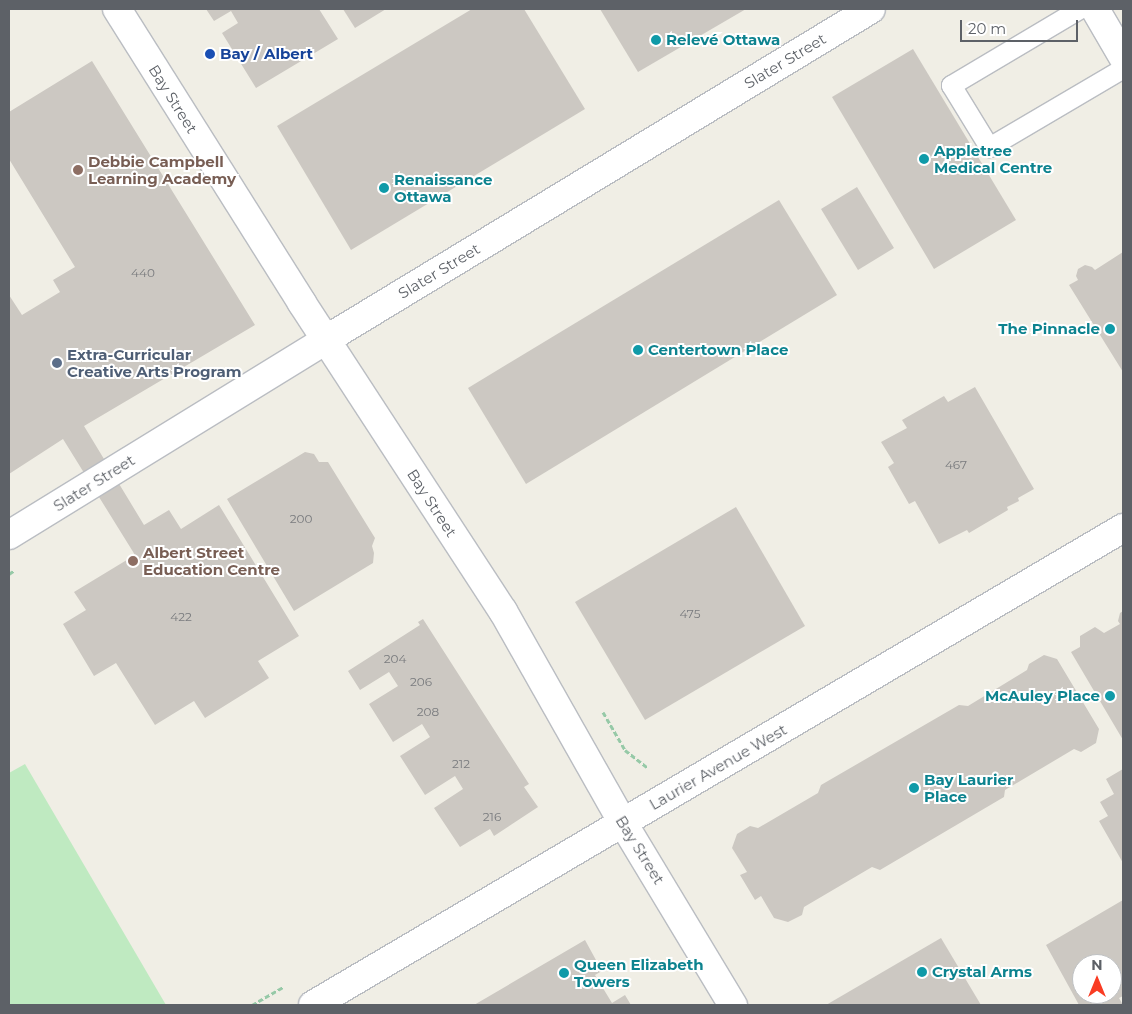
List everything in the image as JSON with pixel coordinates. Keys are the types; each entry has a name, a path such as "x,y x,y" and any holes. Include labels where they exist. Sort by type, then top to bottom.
{"main road":[{"name":"Bay Street","path":"117,9 326,339 503,611 623,823 734,1005"},
{"name":"Slater Street","path":"9,535 326,339 871,9"},
{"path":"1095,9 1123,57"},
{"name":"Laurier Avenue West","path":"313,1005 1123,528"}],"lane":[{"path":"1079,9 951,85 989,147 1123,68"}],"green space":[{"path":"25,764 166,1005 9,1005 9,773"}],"building":[{"path":"206,9 319,9 338,39 256,88 222,33 238,23 231,11 214,21"},
{"path":"343,9 386,9 355,28"},
{"name":"Renaissance Ottawa","path":"472,9 524,9 585,109 351,250 277,126"},
{"name":"Relevé Ottawa","path":"600,9 746,9 638,72"},
{"name":"Appletree Medical Centre","path":"913,49 1016,220 934,269 832,97"},
{"path":"92,61 255,325 84,426 144,525 169,510 181,529 219,505 299,636 258,661 269,678 205,718 194,701 155,725 116,663 94,676 63,624 86,610 74,592 135,555 63,439 9,474 9,295 22,315 60,292 53,280 75,267 9,159 9,112"},
{"path":"857,187 894,248 858,270 821,209"},
{"name":"Centertown Place","path":"779,200 837,295 526,484 468,388"},
{"name":"The Pinnacle","path":"1123,252 1123,372 1069,285 1078,280 1076,276 1078,269 1085,265 1095,270"},
{"path":"975,387 1034,489 1018,498 1019,501 1007,507 1008,510 969,533 967,530 939,544 915,501 909,504 888,467 894,463 881,442 907,428 902,420 944,396 948,402"},
{"path":"305,452 314,454 319,462 328,462 375,538 372,546 374,553 373,563 294,611 227,499"},
{"path":"736,507 805,626 645,720 575,602"},
{"name":"McAuley Place","path":"1123,611 1123,740 1071,652 1080,647 1080,636 1095,627 1104,633 1120,624 1118,621 1120,613"},
{"path":"423,619 529,784 524,787 538,807 494,836 490,829 460,847 434,808 463,789 455,776 425,795 400,756 430,737 422,724 393,742 369,704 398,686 389,672 360,690 348,671 420,625 418,622"},
{"name":"Bay Laurier Place","path":"1044,655 1057,659 1099,729 1096,743 1081,752 1074,749 1005,790 1004,797 880,870 872,867 804,907 802,915 788,922 774,918 761,896 755,900 740,875 747,872 732,848 737,834 750,826 758,828 818,793 821,785 959,705 968,706 1027,670 1029,664"},
{"path":"1123,769 1123,863 1099,821 1108,816 1100,802 1114,794 1106,779"},
{"path":"1123,900 1123,996 1122,954 1072,954 1072,992 1046,945"},
{"name":"Crystal Arms","path":"941,938 981,1005 826,1005"},
{"name":"Queen Elizabeth Towers","path":"585,940 602,971 595,975 612,1003 625,995 631,1005 474,1005"},
{"path":"1122,1003 1123,1005 1079,1005"}],"place":[{"name":"Relevé Ottawa","path":"656,40"},
{"name":"Bay / Albert","path":"210,54"},
{"name":"Appletree Medical Centre","path":"924,159"},
{"name":"Debbie Campbell Learning Academy","path":"78,170"},
{"name":"Renaissance Ottawa","path":"384,188"},
{"name":"The Pinnacle","path":"1110,329"},
{"name":"Centertown Place","path":"638,350"},
{"name":"Extra-Curricular Creative Arts Program","path":"57,363"},
{"name":"Albert Street Education Centre","path":"133,561"},
{"name":"McAuley Place","path":"1110,696"},
{"name":"Bay Laurier Place","path":"914,788"},
{"name":"Crystal Arms","path":"922,972"},
{"name":"Queen Elizabeth Towers","path":"564,973"}]}
